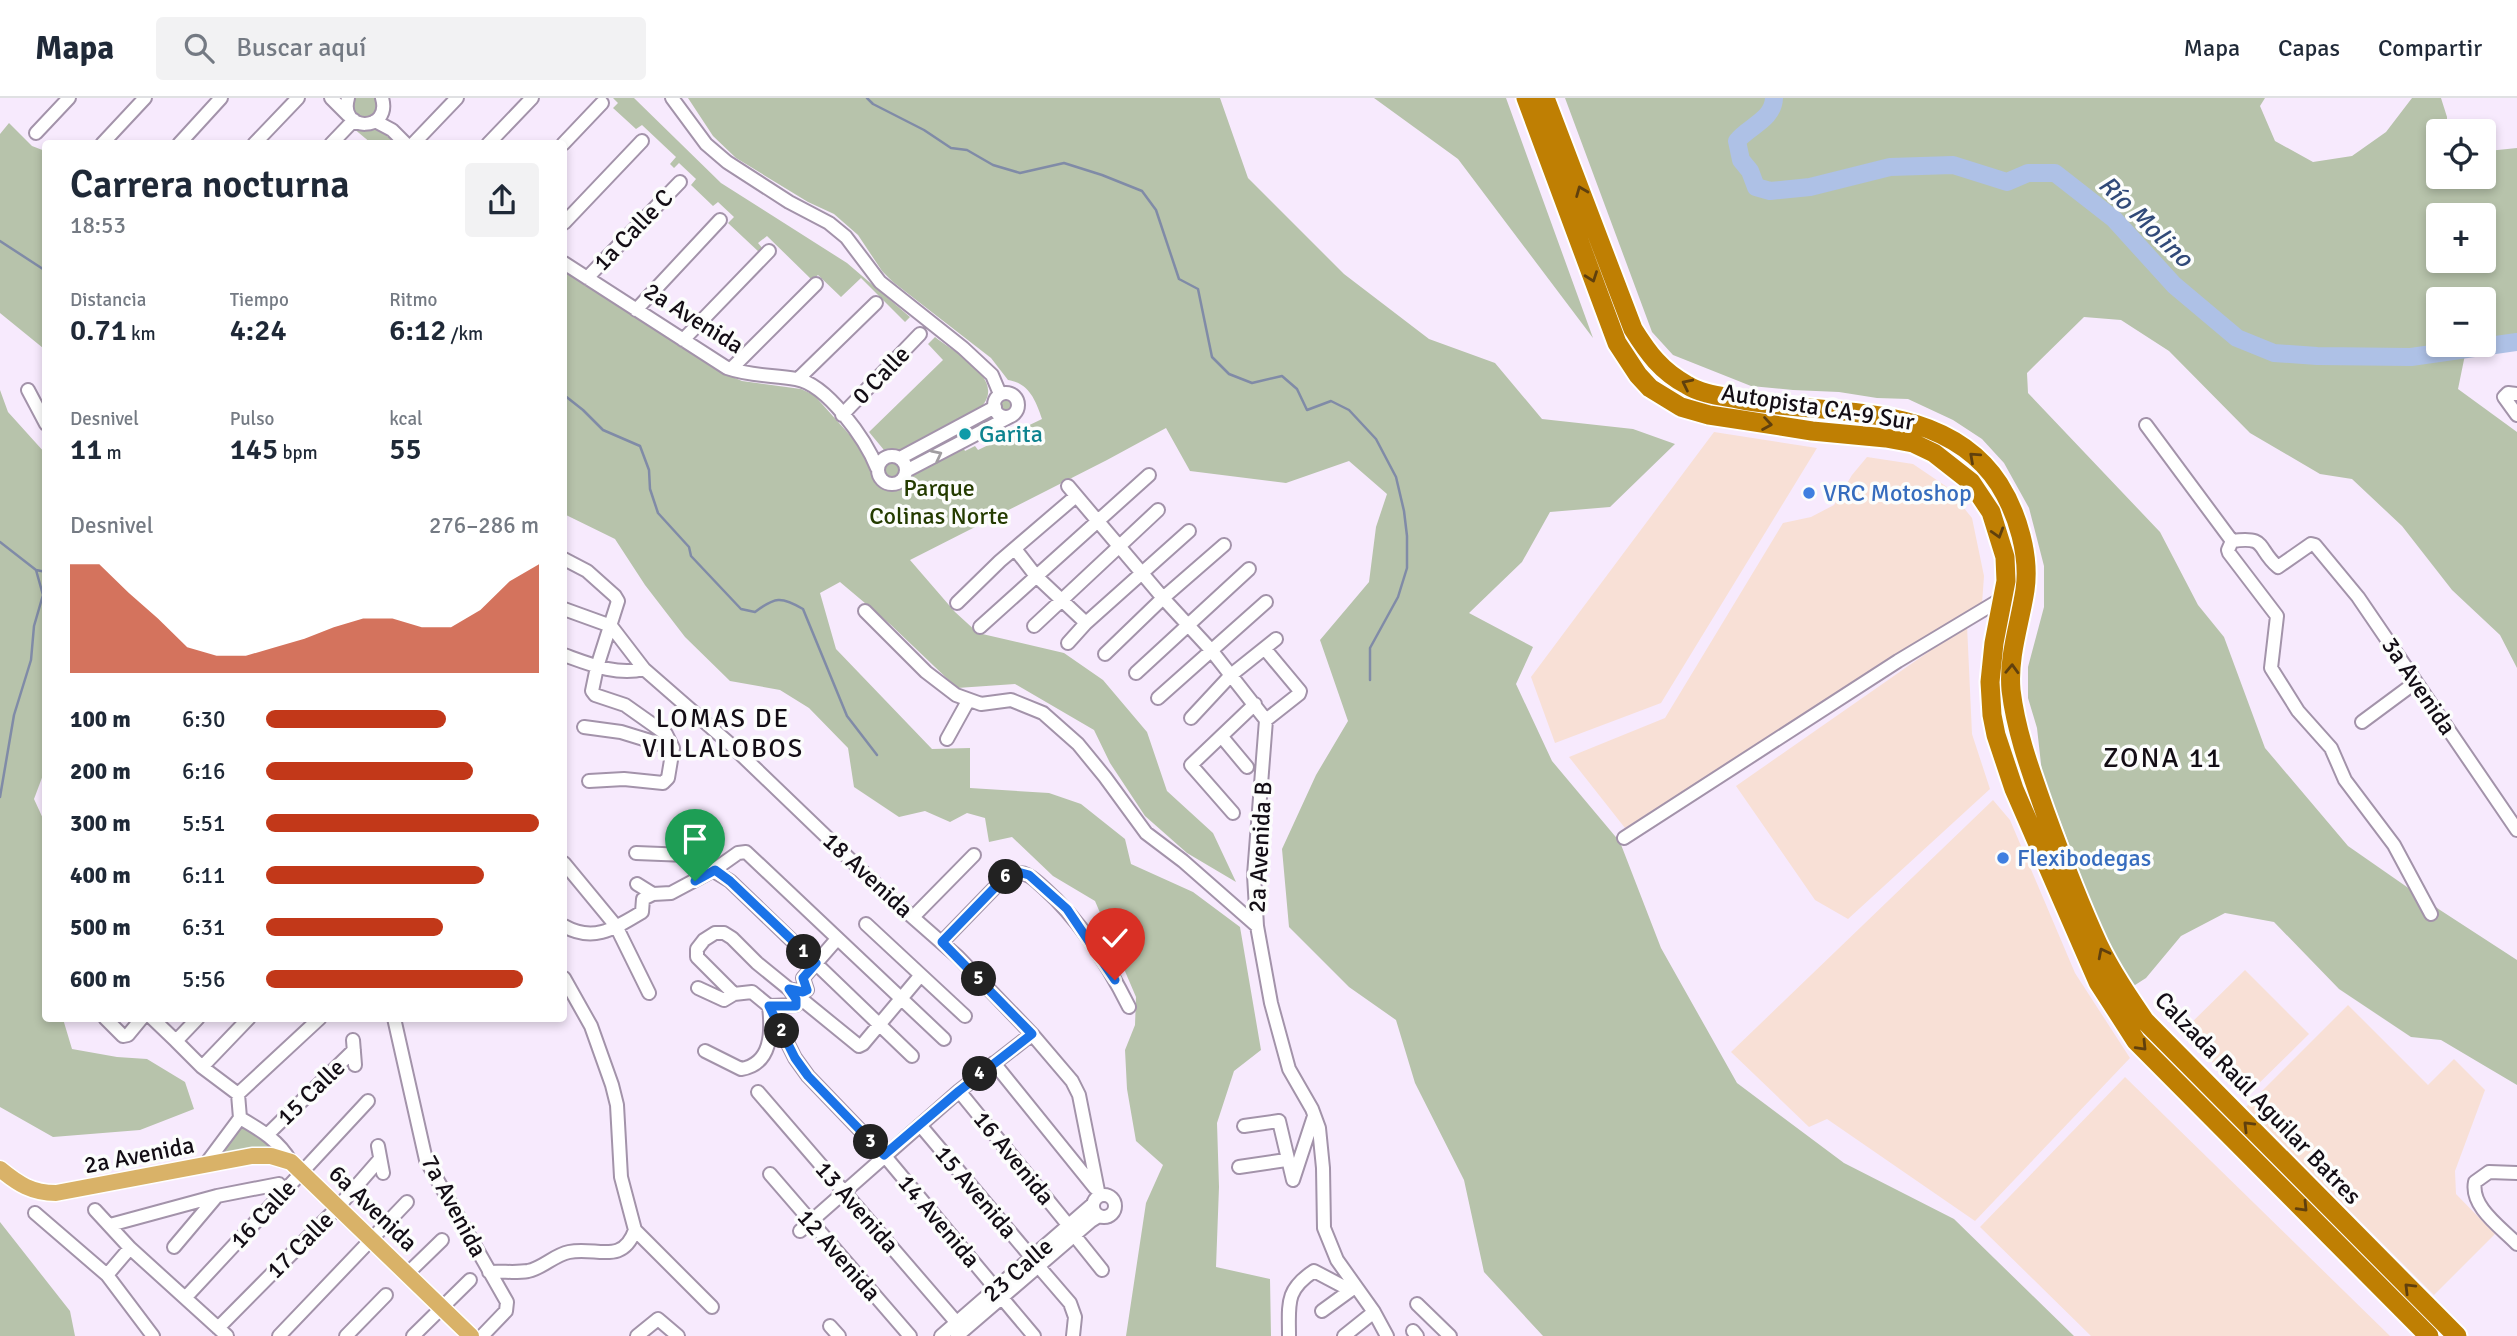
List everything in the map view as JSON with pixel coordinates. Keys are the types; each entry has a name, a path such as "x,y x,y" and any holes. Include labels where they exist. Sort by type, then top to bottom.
{"highway":[{"name":"Autopista CA-9 Sur","path":"1526,98 1617,343 1650,387 1681,407 1709,415 1913,443 1934,453 1971,482 1991,512 2005,557 2006,581 1994,643 1990,682 1996,735 2014,789"},
{"name":"Autopista CA-9 Sur","path":"1545,98 1633,329 1652,359 1670,375 1689,387 1750,402 1896,419 1935,431 1979,460 1999,484 2020,533 2026,564 2025,588 2012,655 2011,687 2020,736 2036,786"},
{"path":"2014,789 2036,786"},
{"name":"Calzada Raúl Aguilar Batres","path":"2036,786 2098,944 2145,1021 2457,1336"},
{"name":"Calzada Raúl Aguilar Batres","path":"2014,789 2098,982 2136,1041 2429,1336"}],"main road":[{"name":"2a Avenida","path":"0,1169 30,1189 56,1193 260,1155 297,1167"},
{"name":"6a Avenida","path":"297,1167 471,1336"}],"street":[{"path":"36,133 69,98"},
{"path":"106,140 145,98"},
{"path":"183,140 221,98"},
{"path":"258,140 298,98"},
{"path":"331,98 351,118 363,124 379,117"},
{"path":"348,98 346,108 351,118"},
{"path":"379,117 382,98"},
{"path":"417,140 457,98"},
{"path":"492,140 532,98"},
{"path":"672,98 706,145 727,162 789,202 830,223 846,237 880,282 992,375 1002,416 1013,415"},
{"path":"567,140 602,103"},
{"path":"379,117 402,140"},
{"path":"334,140 351,118"},
{"path":"567,220 642,141"},
{"name":"1a Calle C","path":"587,278 680,182"},
{"path":"636,310 720,220"},
{"path":"683,340 769,251"},
{"name":"2a Avenida","path":"567,264 731,369 750,375 798,379 817,387 868,446 877,468"},
{"path":"731,369 816,284"},
{"path":"798,379 876,303"},
{"name":"0 Calle","path":"842,415 920,334"},
{"path":"28,390 42,416"},
{"path":"1008,393 1017,400 1013,415 906,471 899,482 890,484 879,477 877,468 881,460 895,457 970,422 1008,393"},
{"path":"2515,394 2505,395 2504,401 2517,415"},
{"path":"970,422 977,435"},
{"path":"2146,425 2232,541 2229,553 2277,617 2271,668 2298,711 2331,748 2345,780 2394,845 2431,914"},
{"name":"2a Avenida","path":"868,446 895,457"},
{"path":"895,457 905,465 906,471"},
{"path":"980,627 1149,475"},
{"path":"957,603 1072,491 1187,626 1211,650 1266,720 1300,691 1265,649"},
{"path":"1034,626 1158,510"},
{"path":"1068,643 1086,623 1189,531"},
{"name":"3a Avenida","path":"2232,541 2249,539 2258,542 2278,567 2311,544 2315,545 2358,597 2517,830"},
{"path":"1105,654 1163,598 1224,545"},
{"path":"1015,549 1036,576 1086,623"},
{"path":"567,561 587,571 618,601 592,691 596,695 619,702 666,734 673,748 668,778 663,783 624,779 589,781"},
{"path":"1136,673 1249,569"},
{"path":"1623,838 1898,661 2003,598"},
{"path":"1158,698 1266,602"},
{"path":"567,610 611,626"},
{"path":"866,611 926,673 956,695 981,704 1010,700 1043,713 1078,744 1146,833 1183,861 1257,926"},
{"name":"18 Avenida","path":"611,626 644,669 730,744 885,893 942,942 1032,1034 1072,1081 1079,1095 1097,1201"},
{"path":"1191,718 1231,675 1276,639"},
{"path":"567,657 597,667 625,672 644,669"},
{"path":"2362,722 2416,682"},
{"path":"947,739 968,701"},
{"path":"1233,813 1191,765 1255,704"},
{"path":"621,732 629,708"},
{"name":"2a Avenida B","path":"1266,720 1254,875 1257,926 1271,1003 1283,1052 1314,1115 1321,1143 1324,1228 1337,1260 1353,1288 1374,1312 1387,1336"},
{"path":"584,727 621,732 673,748"},
{"path":"1222,737 1247,767"},
{"path":"567,927 589,936 616,926 642,912 643,899 653,894 671,893 715,870 738,853 746,852 944,1039"},
{"path":"636,853 687,855 730,881 912,1056"},
{"path":"913,917 974,855"},
{"path":"567,867 616,926 649,993"},
{"path":"942,942 1006,876 1018,872 1029,875 1067,909 1078,923 1129,1007"},
{"path":"637,884 653,894"},
{"path":"866,924 965,1016"},
{"path":"698,988 724,1000 734,994 697,957 697,949 704,940 715,933 724,933 757,964 855,1045 863,1044 920,976"},
{"path":"789,989 803,992 807,990 803,978 837,939"},
{"path":"567,983 591,1027 612,1085 617,1105 621,1177 635,1230 712,1307"},
{"path":"705,1051 741,1069 756,1065 766,1054 768,1046 771,1022 769,1006 796,1006 796,999 789,989"},
{"name":"14 Avenida","path":"734,994 752,992 769,1006 795,1058 808,1076 884,1155 1034,1336"},
{"path":"109,1022 123,1037 139,1022"},
{"path":"156,1022 202,1067 238,1094 240,1112 205,1165"},
{"path":"176,1041 194,1022"},
{"path":"202,1067 245,1022"},
{"path":"238,1094 316,1022"},
{"name":"7a Avenida","path":"395,1022 426,1160 508,1306 482,1336"},
{"path":"805,1226 959,1091 1032,1034"},
{"name":"15 Calle","path":"268,1134 353,1045 355,1065"},
{"path":"994,1063 1097,1201"},
{"name":"16 Avenida","path":"959,1091 1102,1270"},
{"name":"13 Avenida","path":"758,1092 964,1331"},
{"name":"16 Calle","path":"186,1297 284,1190 297,1167 366,1101"},
{"name":"6a Avenida","path":"240,1112 268,1134 297,1167"},
{"path":"1244,1126 1279,1121 1286,1160 1293,1180 1314,1115"},
{"name":"15 Avenida","path":"920,1125 1070,1303 1076,1317 1073,1336"},
{"name":"17 Calle","path":"222,1332 380,1159"},
{"path":"1238,1167 1286,1160"},
{"path":"2517,1173 2497,1171 2481,1177 2475,1182 2473,1189 2480,1206 2517,1244"},
{"name":"12 Avenida","path":"770,1174 805,1226 910,1336"},
{"path":"110,1225 217,1196 279,1184 284,1190"},
{"path":"174,1247 217,1196"},
{"name":"23 Calle","path":"941,1336 964,1331 999,1293 1071,1231 1097,1201"},
{"path":"279,1336 407,1202"},
{"name":"2a Avenida","path":"95,1210 130,1248 222,1332"},
{"path":"36,1213 107,1275 153,1336"},
{"path":"489,1272 529,1271 568,1252 608,1253 620,1250 628,1244 635,1230"},
{"path":"408,1273 442,1240"},
{"path":"107,1275 130,1248"},
{"path":"1289,1336 1292,1292 1314,1271 1353,1288 1322,1311"},
{"path":"413,1336 470,1280"},
{"path":"346,1336 386,1295"},
{"path":"1417,1304 1450,1336"},
{"path":"1344,1336 1374,1312"},
{"path":"637,1336 659,1319 678,1336"}],"shaded area":[{"path":"1714,432 1817,448 1661,703 1555,743 1531,677"},
{"path":"1867,457 1913,464 1947,487 1972,518 1984,576 1982,604 1625,828 1569,757 1665,718 1783,523 1811,517 1834,505 1852,475"},
{"path":"1967,625 1972,734 1990,789 1848,919 1815,900 1736,786"},
{"path":"1993,800 2010,820 2075,973 2130,1058 1975,1221 1827,1119 1809,1127 1731,1052"},
{"path":"2245,970 2309,1034 2246,1096 2182,1032"},
{"path":"2348,1005 2428,1085 2454,1059 2485,1090 2455,1171 2456,1194 2495,1234 2434,1295 2246,1107"},
{"path":"2125,1077 2390,1336 2091,1336 1980,1227"}],"green space":[{"path":"354,98 376,98 377,112 370,118 358,117 352,110"},
{"path":"613,98 634,98 721,183 847,263 910,317 905,322 861,278 841,297 818,275 812,280 767,236 758,243 764,250 760,253 728,223 734,217 718,202 713,206 691,185 696,179 679,163 674,168 670,164 676,157 642,125 636,129 613,108 618,103"},
{"name":"Parque Colinas Norte","path":"688,98 1220,98 1248,178 1344,274 1429,339 1495,363 1542,419 1633,429 1675,444 1610,507 1550,512 1522,562 1469,613 1533,647 1516,684 1552,761 1620,842 1661,948 1737,1083 1844,1163 1954,1219 2074,1336 1543,1336 1484,1272 1464,1180 1415,1083 1396,1020 1349,987 1289,927 1282,849 1316,775 1348,721 1320,640 1369,582 1376,527 1387,494 1349,461 1286,483 1190,471 1166,428 910,560 955,612 978,633 1064,653 1103,680 1147,732 1167,791 1213,833 1236,882 1187,853 1145,816 1110,763 1094,730 1015,684 957,688 891,625 840,582 820,593 836,649 932,749 970,748 970,788 1049,793 1081,804 1125,839 1131,864 1193,892 1240,927 1261,1050 1234,1071 1217,1123 1219,1187 1216,1267 1270,1279 1271,1336 1126,1336 1146,1203 1163,1165 1136,1141 1127,1089 1125,1050 1135,1025 1136,997 1095,901 1053,876 1012,837 989,842 985,818 967,813 950,822 925,811 899,817 854,787 848,748 809,708 780,690 730,681 685,637 645,585 615,539 567,515 567,272 723,373 742,381 801,389 814,395 874,462 872,475 878,484 886,489 899,488 913,472 963,447 965,451 975,446 978,450 1042,419 1026,389 1008,380 991,358 893,282 882,271 858,235 834,214 808,202 736,158 713,136"},
{"path":"1374,98 1506,98 1593,338 1458,159"},
{"path":"1565,98 2265,98 2260,106 2275,141 2313,162 2352,156 2386,132 2412,98 2441,98 2447,119 2426,119 2426,189 2496,189 2496,150 2517,148 2517,340 2496,342 2496,287 2426,287 2426,357 2465,357 2458,389 2517,432 2517,668 2500,635 2452,590 2402,526 2352,479 2320,474 2250,433 2169,351 2121,320 2084,317 2027,373 2028,393 2160,532 2198,605 2224,637 2265,748 2348,846 2517,960 2517,1085 2441,1040 2411,1037 2339,989 2274,922 2225,913 2181,936 2146,978 2132,987 2098,921 2042,773 2037,728 2028,698 2028,667 2044,607 2044,566 2029,508 2004,463 1982,439 1953,420 1908,399 1751,386 1673,355 1652,332"},
{"path":"9,123 32,146 42,150 42,347 0,313 0,134"},
{"path":"353,128 367,131 377,128 392,140 367,140"},
{"path":"935,337 966,359 984,378 988,389 986,399 978,410 899,451 884,450 869,432 943,360 928,344"},
{"path":"0,390 8,412 42,450 42,778 34,799 42,816 42,1022 64,1022 72,1049 147,1059 185,1082 194,1109 140,1130 53,1137 0,1107"},
{"path":"1006,396 1012,399 1015,405 1012,411 1006,414 1000,411 997,405 1000,399"},
{"path":"891,461 897,464 900,470 897,476 891,479 885,476 882,470 885,464"},
{"path":"240,1118 285,1151 207,1165"},
{"path":"0,1222 70,1311 75,1336 0,1336"}],"waterway":[{"path":"867,98 951,148 967,150 993,165 1020,173 1064,163 1142,191 1156,210 1179,279 1198,289 1212,357 1229,374 1252,383 1282,376 1297,389 1307,410 1331,401 1349,410 1376,439 1396,477 1404,511 1407,568 1398,597 1370,648 1370,680"},
{"name":"Río Molino","path":"1774,98 1773,106 1765,117 1737,141 1741,160 1750,171 1756,187 1770,191 1810,187 1890,167 1953,165 2007,182 2028,173 2055,173 2114,219 2174,285 2237,338 2274,353 2411,357 2517,342"},
{"path":"0,241 42,268"},
{"path":"567,397 603,430 640,446 649,470 650,489 658,513 689,547 691,556 741,609 755,612 778,600 803,609 847,716 877,755"},
{"path":"0,542 36,570 42,571"},
{"path":"36,570 42,591"},
{"path":"0,797 14,715 31,660 34,626 42,598"}],"place":[{"name":"Garita","path":"965,434"},
{"name":"VRC Motoshop","path":"1809,493"},
{"name":"Flexibodegas","path":"2003,858"}],"district":[{"name":"LOMAS DE VILLALOBOS","path":"723,733"},
{"name":"ZONA 11","path":"2163,757"}],"route":[{"path":"695,881 715,870 816,963 803,978 807,987 805,992 789,989 796,999 796,1006 769,1006 795,1058 808,1076 884,1155 1032,1034 942,942 1006,876 1018,872 1029,875 1067,909 1115,980"}]}
